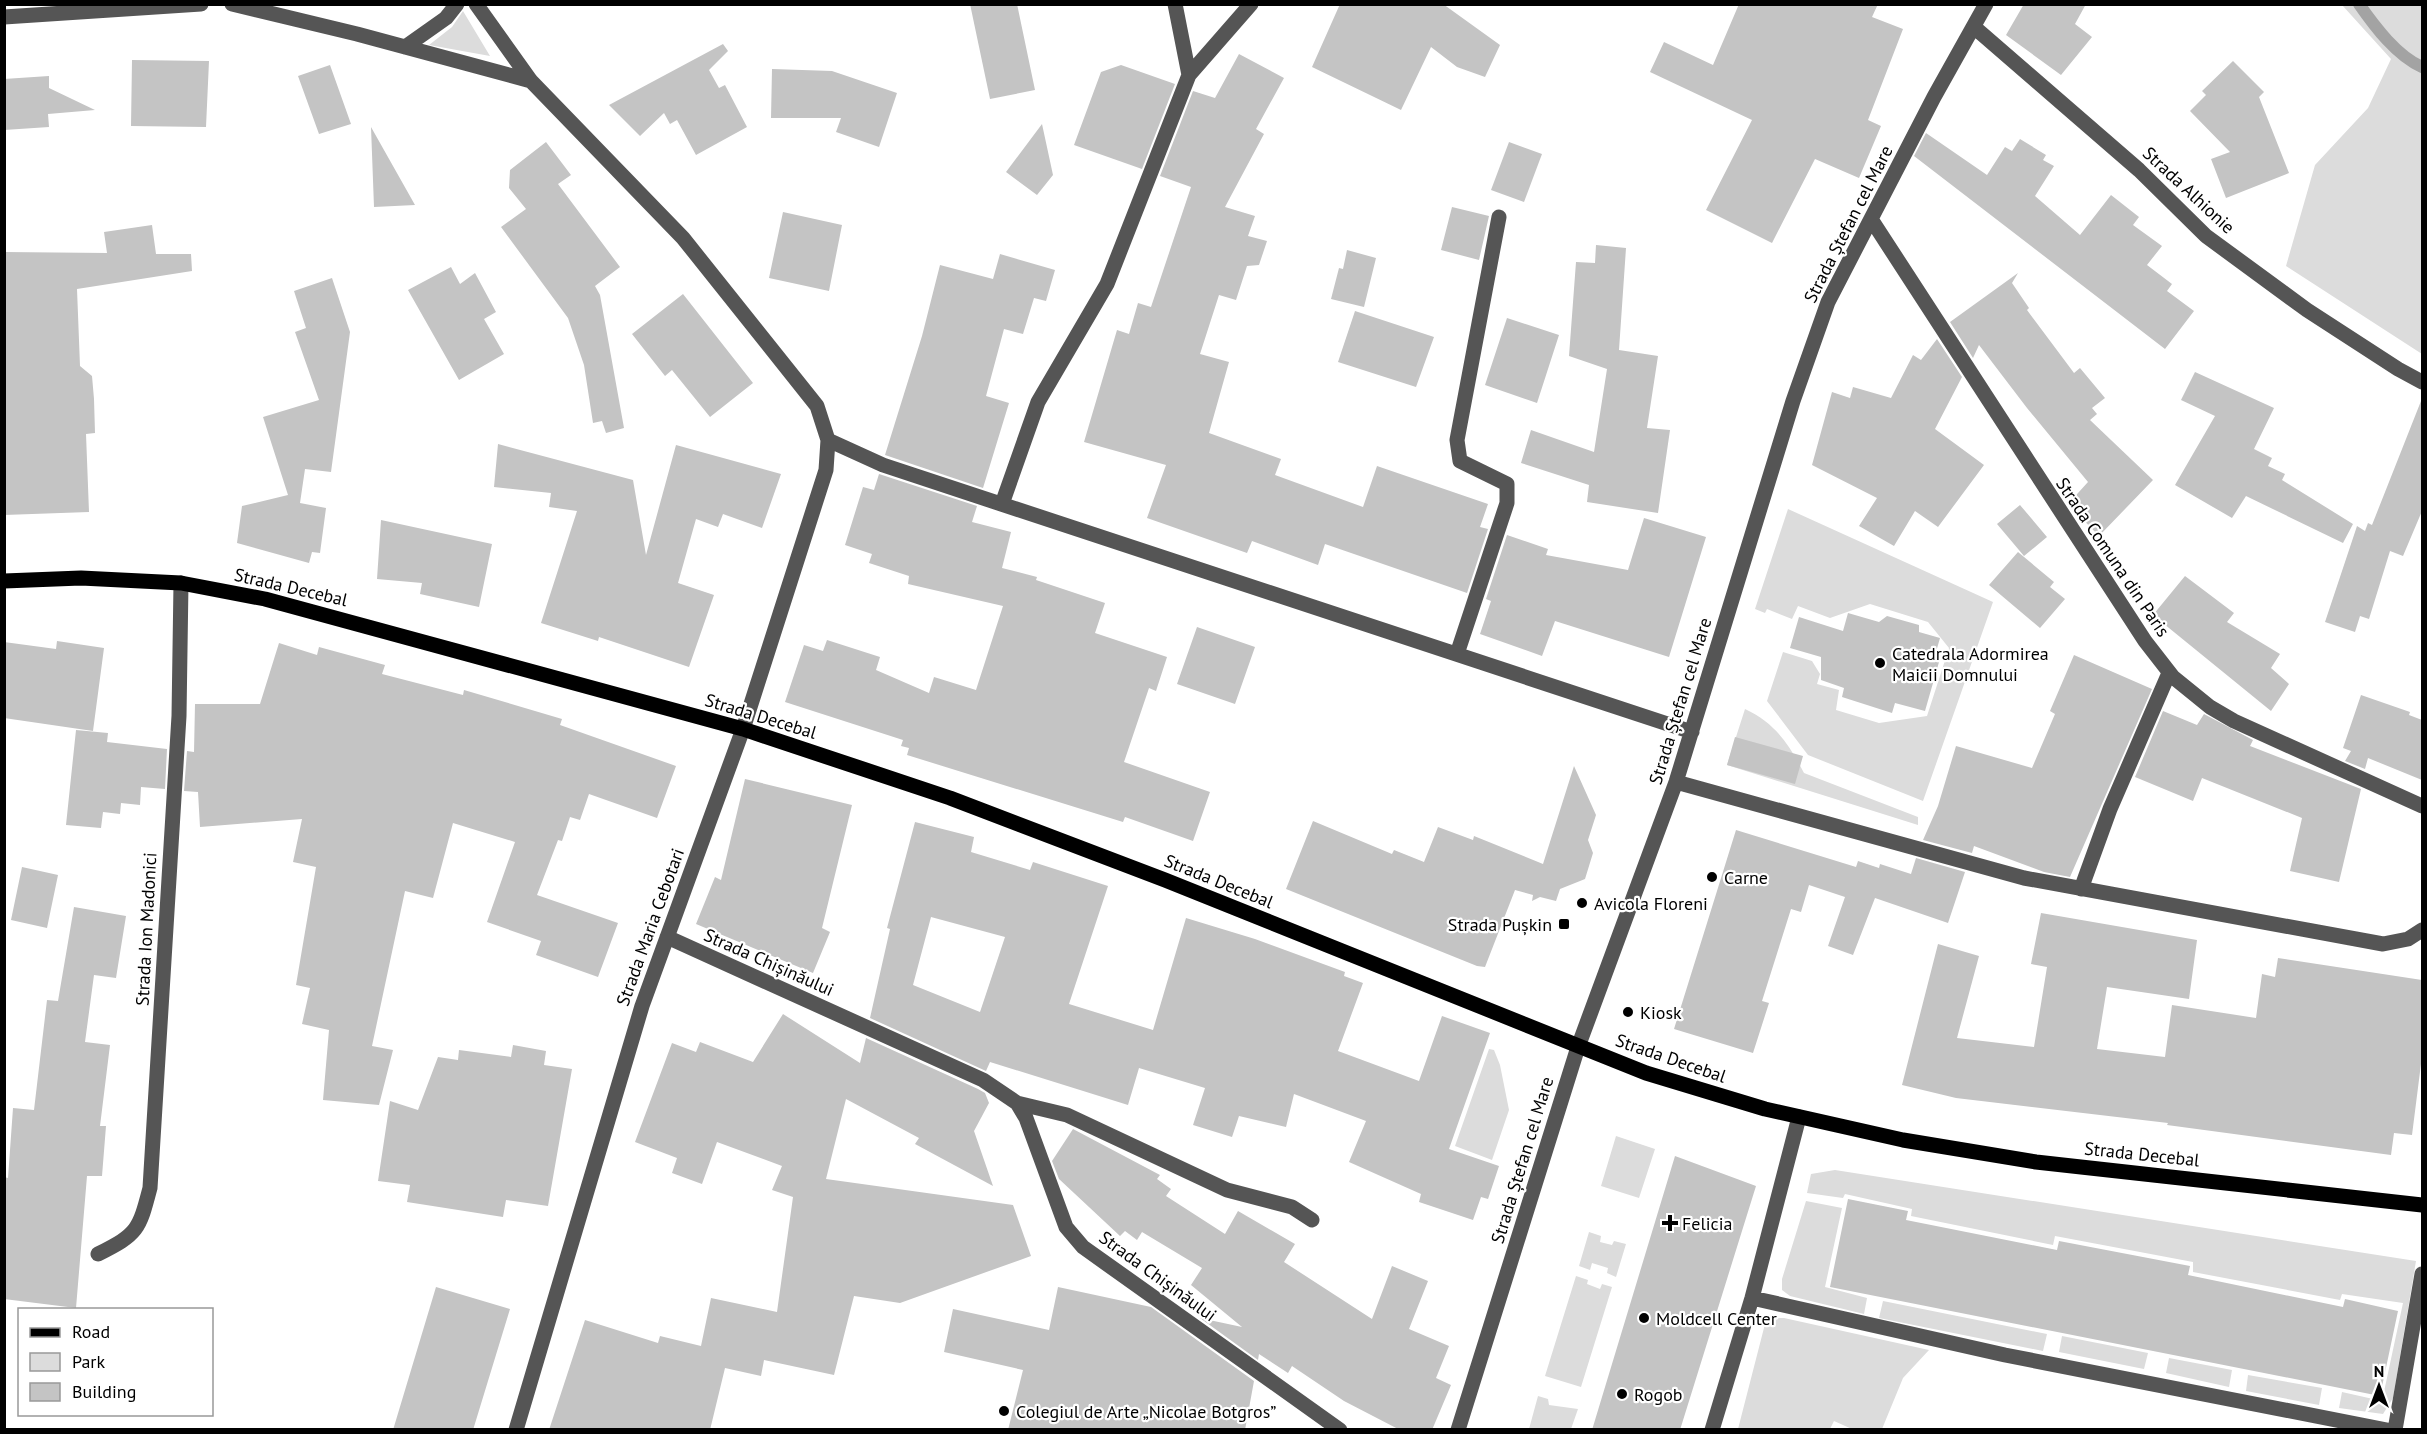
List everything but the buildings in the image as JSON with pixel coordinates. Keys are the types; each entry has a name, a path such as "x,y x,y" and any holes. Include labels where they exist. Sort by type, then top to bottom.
{"main road":[{"name":"Strada Decebal","path":"4,580 81,578 181,583 265,599 743,729 950,798 1578,1047 1666,1079 1799,1117 1903,1140 2036,1162 2422,1205"}],"street":[{"path":"4,17 201,4"},
{"path":"232,4 531,81"},
{"path":"405,47 446,18 457,4"},
{"path":"476,4 531,81 683,238 817,406 828,440 883,465 1692,732"},
{"path":"1175,4 1189,75"},
{"path":"1002,504 1038,402 1107,284 1189,75 1251,4"},
{"name":"Strada Ștefan cel Mare","path":"1458,1430 1578,1047 1676,782 1793,401 1828,302 1986,4"},
{"name":"Strada Alhionie","path":"1974,27 2139,170 2206,236 2307,310 2422,382"},
{"path":"1457,654 1507,503 1507,484 1460,461 1457,440 1499,217"},
{"name":"Strada Comuna din Paris","path":"1871,219 2097,571 2169,673 2210,707 2234,721 2422,806"},
{"name":"Strada Maria Cebotari","path":"516,1430 642,1006 743,729 826,470 828,440"},
{"name":"Strada Ion Madonici","path":"98,1254 127,1239 141,1223 150,1188 179,716 181,583"},
{"path":"2081,889 2110,809 2169,673"},
{"path":"1676,782 2024,878 2383,944 2408,939 2422,930"},
{"name":"Strada Chișinăului","path":"667,937 982,1080 1017,1103 1066,1115 1227,1190 1292,1207 1312,1220"},
{"name":"Strada Chișinăului","path":"1017,1103 1026,1118 1066,1227 1083,1246 1340,1430"},
{"path":"1712,1430 1752,1298 1799,1117"},
{"path":"2395,1430 2422,1274"},
{"path":"1752,1298 2016,1357 2387,1430"}],"green space":[{"path":"2342,5 2422,5 2422,354 2286,266 2315,165 2368,108 2391,59"},
{"path":"463,11 490,56 429,45 452,27"},
{"path":"1788,509 1993,602 1923,801 1808,755 1767,701 1783,652 1812,661 1820,674 1817,684 1839,690 1836,710 1879,723 1927,716 1949,648 1928,622 1870,604 1830,618 1798,606 1792,619 1767,609 1765,613 1755,609"},
{"path":"1745,709 1765,721 1780,735 1804,773 1918,817 1918,825 1727,765"},
{"path":"1489,1049 1494,1050 1500,1065 1509,1110 1492,1160 1455,1146"},
{"path":"1616,1136 1655,1149 1639,1198 1601,1186"},
{"path":"1835,1170 2416,1261 2393,1398 2383,1414 2339,1408 2342,1392 2382,1401 2403,1303 2342,1294 2340,1300 2193,1272 2193,1262 2055,1236 2053,1245 1911,1216 1912,1209 1845,1194 1843,1198 1807,1193 1811,1174"},
{"path":"1806,1201 1842,1208 1825,1287 1867,1298 1864,1314 1790,1296 1782,1290 1782,1279"},
{"path":"1589,1232 1601,1236 1600,1242 1612,1245 1614,1241 1626,1244 1616,1277 1607,1273 1608,1268 1592,1263 1590,1270 1579,1266"},
{"path":"1576,1276 1588,1280 1587,1284 1600,1289 1602,1284 1612,1287 1581,1387 1545,1376"},
{"path":"1883,1301 2047,1334 2043,1351 1879,1318"},
{"path":"1774,1318 1784,1318 1929,1350 1903,1378 1882,1429 1852,1429 1834,1421 1830,1429 1738,1429 1765,1324"},
{"path":"2062,1336 2148,1353 2144,1369 2059,1352"},
{"path":"2169,1358 2232,1370 2229,1387 2166,1373"},
{"path":"2248,1375 2322,1388 2319,1405 2246,1391"},
{"path":"1538,1396 1548,1399 1549,1405 1578,1409 1571,1429 1529,1429"}],"waterway":[{"path":"2359,4 2395,48 2422,67"}],"place":[{"name":"Catedrala Adormirea Maicii Domnului","path":"1880,663"},
{"name":"Carne","path":"1712,877"},
{"name":"Avicola Floreni","path":"1582,903"},
{"name":"Strada Pușkin","path":"1564,924"},
{"name":"Kiosk","path":"1628,1012"},
{"name":"Felicia","path":"1670,1223"},
{"name":"Moldcell Center","path":"1644,1318"},
{"name":"Rogob","path":"1622,1394"},
{"name":"Colegiul de Arte „Nicolae Botgros”","path":"1004,1411"}]}
